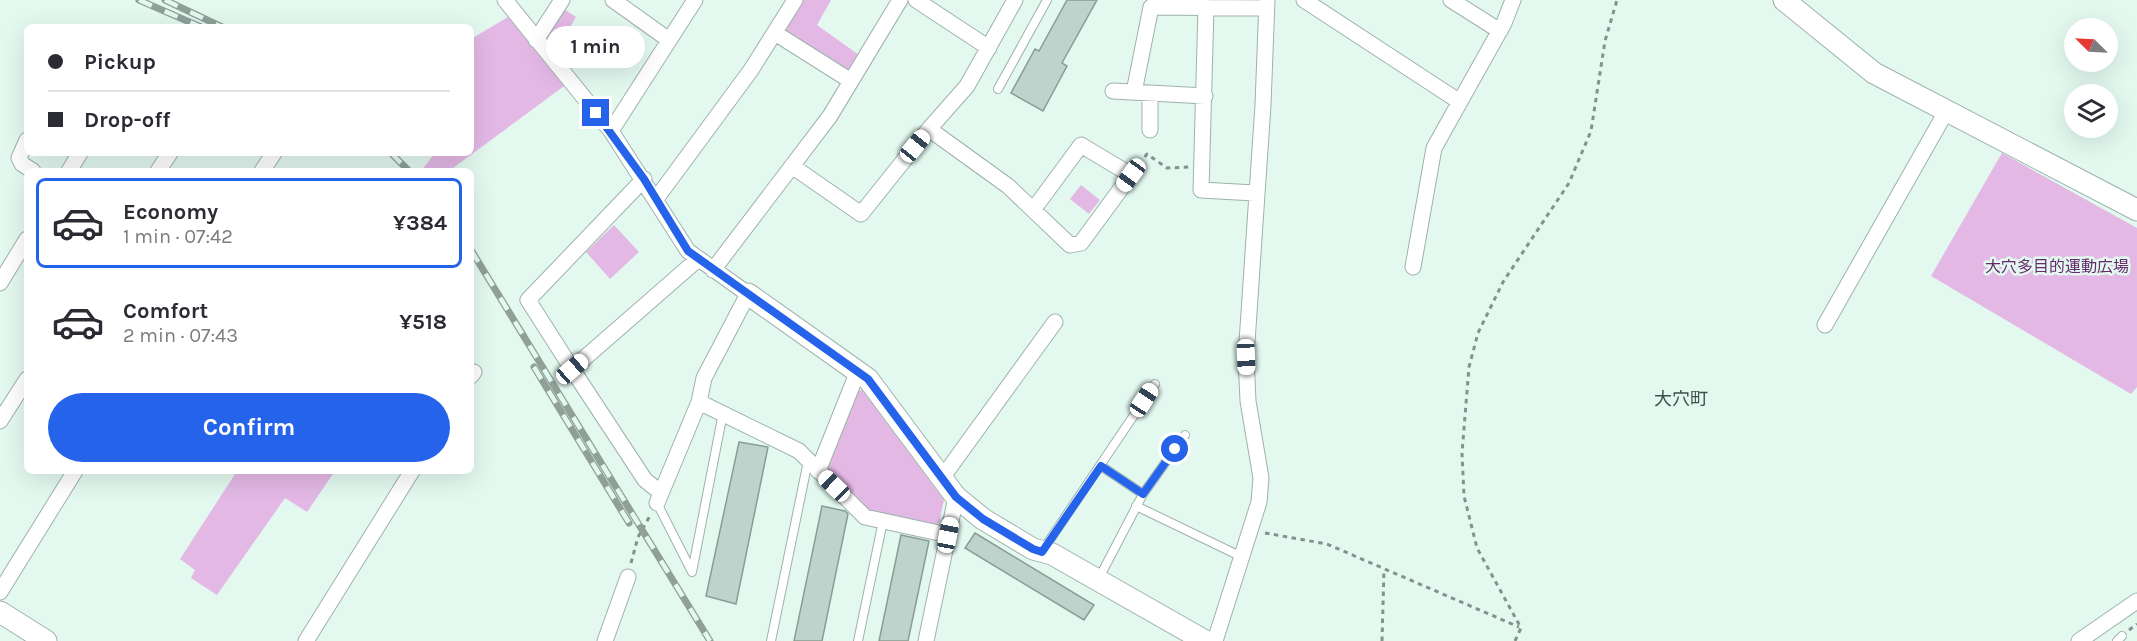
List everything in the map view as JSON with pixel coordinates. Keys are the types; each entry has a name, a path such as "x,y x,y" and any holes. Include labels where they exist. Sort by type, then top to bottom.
{"street":[{"path":"536,40 562,0"},
{"path":"613,0 669,40"},
{"path":"611,131 695,0"},
{"path":"656,200 775,33 795,0"},
{"path":"713,270 830,116 900,0"},
{"path":"916,0 989,48"},
{"path":"792,166 861,214 929,129 967,86 1016,0"},
{"path":"1304,0 1460,102"},
{"path":"1451,0 1500,31"},
{"path":"1413,267 1434,148 1500,31 1513,0"},
{"path":"1784,0 1874,73 2137,210"},
{"path":"511,3 536,40 611,131 644,179 688,251 697,260 868,379 956,497 983,519 1033,549 1052,554 1205,641"},
{"path":"1134,92 1150,7 1267,4 1263,105 1255,193 1246,357 1248,401 1261,478 1259,502 1252,531 1215,641"},
{"path":"1202,5 1205,96 1201,190 1255,193"},
{"path":"775,33 851,81"},
{"path":"1113,91 1205,96"},
{"path":"1150,94 1150,130"},
{"path":"1824,325 1947,110"},
{"path":"929,129 1008,186 1033,210 1070,245 1081,243 1131,175 1081,145 1033,210"},
{"path":"24,147 19,158 22,164 28,168"},
{"path":"644,179 528,300 645,480 655,488 660,496"},
{"path":"0,283 24,244"},
{"path":"572,369 697,260"},
{"path":"660,496 699,402 704,378 748,294"},
{"path":"942,478 1054,322"},
{"path":"813,466 858,371"},
{"path":"0,421 24,384"},
{"path":"699,402 724,412 799,451 865,517 948,535"},
{"path":"0,592 73,474"},
{"path":"306,641 410,474"},
{"path":"926,641 956,497"},
{"path":"605,641 628,577"},
{"path":"2079,641 2137,601"},
{"path":"0,612 46,641"}],"lane":[{"path":"998,89 1047,0"},
{"path":"1042,552 1155,384"},
{"path":"660,496 692,572 724,412"},
{"path":"1098,582 1143,494 1185,435"},
{"path":"771,641 813,466"},
{"path":"1101,466 1143,494"},
{"path":"1136,506 1242,557"},
{"path":"858,641 883,521"}],"path":[{"path":"1521,628 1477,548 1464,496 1462,453 1469,367 1478,333 1503,282 1569,183 1591,131 1605,41 1617,0"},
{"path":"1131,175 1146,154 1167,168 1202,166"},
{"path":"628,577 638,537 660,496"},
{"path":"1252,531 1327,544 1521,628"},
{"path":"1382,641 1384,569"},
{"path":"1515,641 1521,628"}],"green space":[{"path":"801,0 831,0 817,25 859,55 850,69 843,71 785,35 783,29"},
{"path":"561,7 576,17 556,51 545,42 547,32"},
{"path":"508,17 564,86 474,153 474,37"},
{"name":"大穴多目的運動広場","path":"2002,153 2137,228 2137,387 2131,394 1931,276"},
{"path":"433,156 469,156 453,168 423,168"},
{"path":"1081,185 1100,200 1089,214 1070,199"},
{"path":"614,225 639,252 610,279 586,252"},
{"path":"862,390 944,500 939,523 933,525 871,513 823,470 856,391"},
{"path":"235,474 333,474 307,512 285,498 217,595 191,578 195,570 180,559"}],"building":[{"path":"1067,0 1097,0 1062,63 1067,66 1043,111 1011,93 1035,49 1039,51"},
{"path":"739,442 768,447 736,604 706,596"},
{"path":"822,506 845,511 848,514 822,641 794,641"},
{"path":"975,533 1094,605 1084,620 965,548"},
{"path":"901,535 929,541 908,641 879,641"}],"railway":[{"path":"139,0 194,24"},
{"path":"165,0 216,24"},
{"path":"394,156 406,168"},
{"path":"474,255 710,641"},
{"path":"534,367 629,523"}],"district":[{"name":"大穴町","path":"1681,399"}],"route":[{"path":"596,113 644,179 688,251 697,260 868,379 956,497 983,519 1033,549 1042,552 1101,466 1143,494 1175,449"}]}
